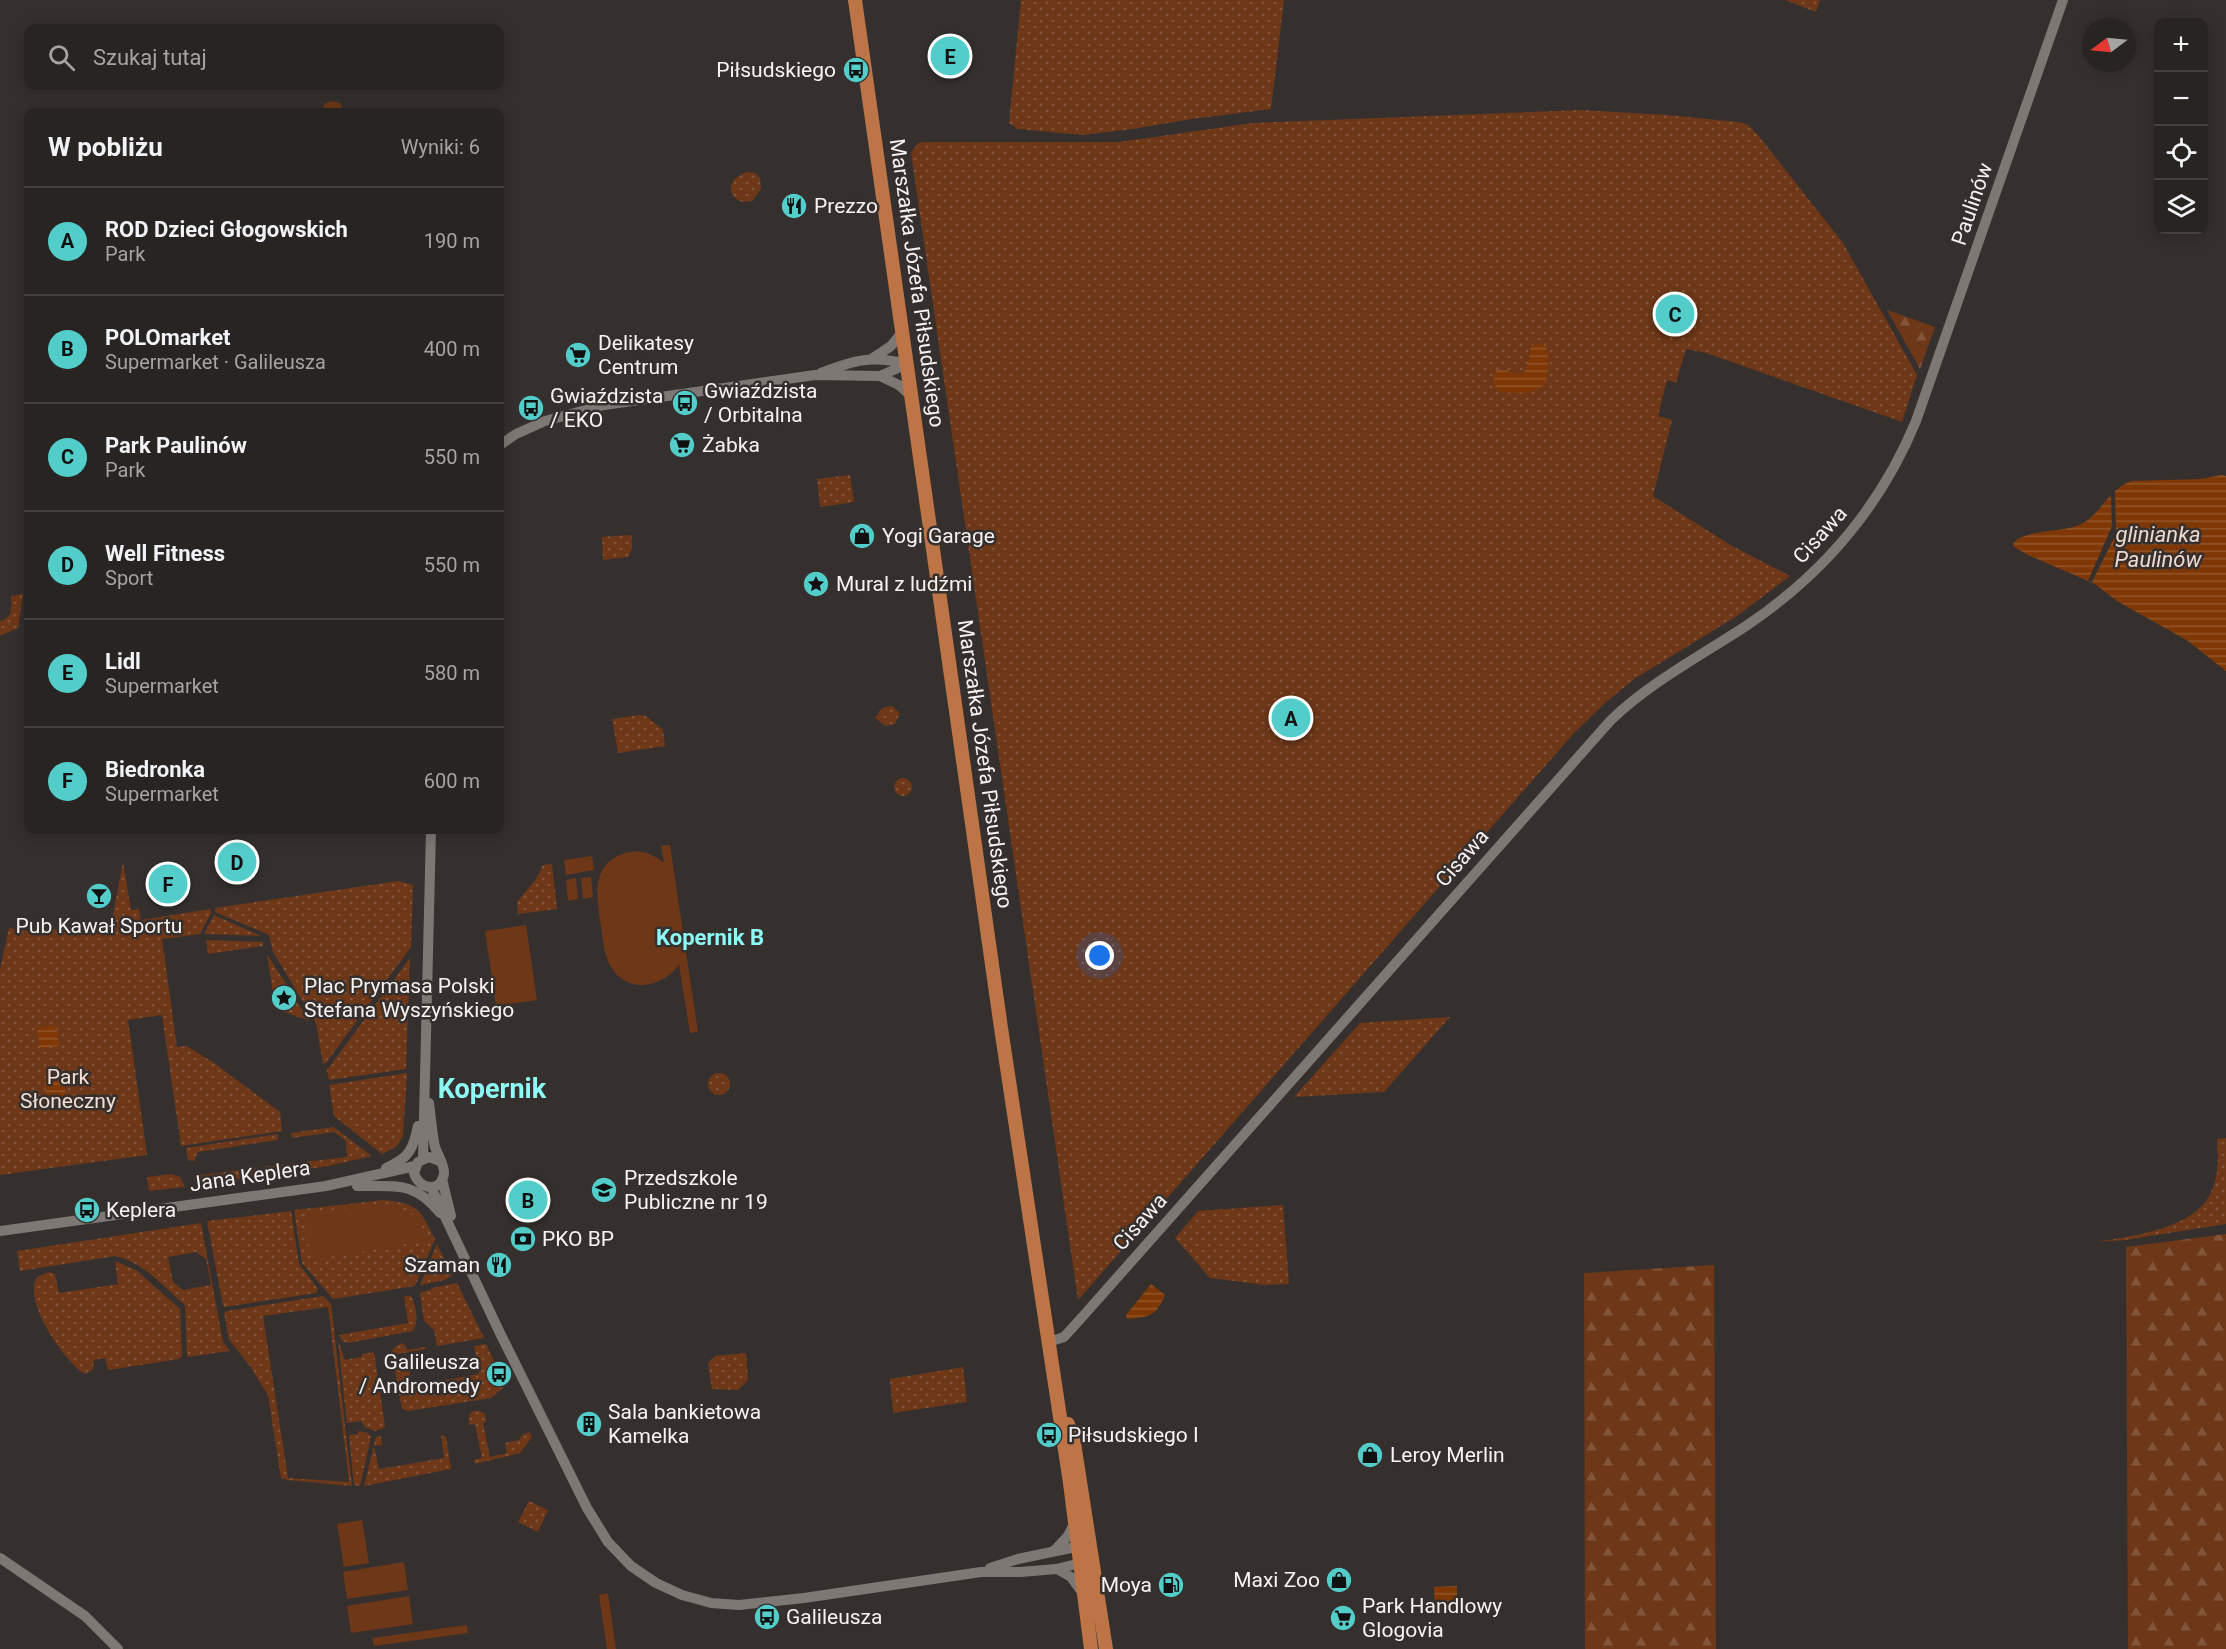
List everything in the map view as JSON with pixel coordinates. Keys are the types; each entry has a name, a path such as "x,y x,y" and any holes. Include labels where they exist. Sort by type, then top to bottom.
{"main road":[{"name":"Marszałka Józefa Piłsudskiego","path":"855,0 1001,1028 1075,1522 1084,1545"},
{"name":"Marszałka Józefa Piłsudskiego","path":"1056,1391 1074,1443 1084,1545 1106,1649"},
{"name":"Marszałka Józefa Piłsudskiego","path":"1087,1562 1084,1595 1091,1649"}],"street":[{"name":"Paulinów","path":"1916,421 2063,0"},
{"path":"872,358 891,346 903,332"},
{"path":"815,375 846,363 872,358 885,358 907,364"},
{"path":"880,376 907,364"},
{"path":"504,442 516,434 545,421 604,405 815,375 880,376 900,385 912,397"},
{"name":"Cisawa","path":"1049,1342 1064,1337 1611,720 1650,687 1747,625 1800,585 1829,558 1851,532 1894,468 1916,421"},
{"path":"431,834 425,1073 416,1179 422,1185 431,1187 438,1185 442,1179"},
{"path":"425,1073 435,1144 443,1167 442,1179 461,1248"},
{"name":"Jana Keplera","path":"352,1184 404,1159 412,1148 423,1102"},
{"path":"419,1162 429,1157 440,1161"},
{"name":"Jana Keplera","path":"352,1184 419,1162"},
{"name":"Jana Keplera","path":"0,1231 326,1186 416,1179"},
{"name":"Jana Keplera","path":"352,1184 410,1188 420,1192 430,1200 451,1228"},
{"path":"431,1187 587,1508 609,1542 631,1566 656,1583 682,1595 711,1603 739,1605 981,1572 1056,1569 1087,1562"},
{"path":"1054,1551 1068,1536 1075,1522"},
{"path":"981,1572 1018,1558 1084,1545"},
{"path":"0,1558 85,1616 118,1649"},
{"path":"1056,1569 1076,1581 1084,1595"}],"green space":[{"path":"1021,0 1284,0 1271,109 1082,135 1018,129 1009,123"},
{"path":"1785,0 1820,0 1816,12"},
{"path":"331,101 340,103 342,108 323,108 324,104"},
{"path":"1581,110 1667,115 1748,125 1843,243 1917,375 1902,422 1706,353 1686,349 1676,383 1667,380 1658,416 1672,420 1653,496 1732,546 1790,576 1737,616 1634,679 1574,733 1078,1300 911,153 918,143 924,142 1119,142 1253,123"},
{"path":"748,172 755,173 760,178 761,189 752,201 742,202 732,194 731,186 737,177"},
{"path":"1887,310 1935,327 1920,369"},
{"path":"850,475 854,502 820,507 817,479"},
{"path":"632,536 632,548 628,557 603,560 602,537"},
{"path":"23,594 18,628 0,636 0,621 10,614 11,596"},
{"path":"892,706 900,713 895,724 885,726 875,718 882,708"},
{"path":"646,716 663,730 665,746 618,753 612,719"},
{"path":"903,778 909,781 912,787 909,793 903,796 897,793 894,787 897,781"},
{"path":"670,845 698,1032 690,1033 679,965 664,979 655,983 645,985 627,982 611,967 602,937 597,894 601,873 606,865 614,858 636,852 651,855 664,863 661,846"},
{"path":"592,856 594,870 566,875 564,860"},
{"name":"Park Słoneczny","path":"123,862 131,910 139,909 141,920 211,909 200,934 162,939 177,1047 187,1046 214,1063 280,1112 282,1131 181,1146 162,1015 128,1020 147,1155 0,1175 0,969 9,928 36,932 112,920"},
{"path":"552,864 557,909 518,914 517,902 536,879 543,865"},
{"path":"591,877 593,897 583,899 581,878"},
{"path":"576,878 578,899 568,901 566,880"},
{"path":"398,881 413,885 411,947 323,1064 316,1023 273,952 269,935 215,912 215,908"},
{"path":"214,915 261,936 204,934"},
{"path":"526,925 537,1000 496,1006 485,931"},
{"path":"206,940 263,942 263,946 208,954"},
{"path":"267,954 309,1021 277,1009 275,1006"},
{"path":"410,958 406,1069 329,1080 327,1070"},
{"path":"1450,1017 1384,1092 1294,1097 1360,1023"},
{"path":"407,1073 403,1136 396,1147 382,1154 334,1116 329,1085"},
{"path":"719,1073 727,1076 730,1084 727,1092 719,1095 711,1092 708,1084 711,1076"},
{"path":"333,1127 372,1156 328,1166 264,1176 263,1167 347,1157 346,1141 334,1132 292,1138 291,1133"},
{"path":"278,1134 278,1140 198,1152 194,1161 188,1160 186,1148"},
{"path":"2226,1138 2226,1224 2125,1240 2096,1242 2145,1233 2178,1222 2193,1214 2212,1190 2217,1172 2217,1139"},
{"path":"259,1168 260,1176 198,1185 195,1178 198,1172 202,1175"},
{"path":"171,1174 180,1177 185,1187 149,1191 147,1177"},
{"path":"384,1200 412,1206 421,1215 435,1239 415,1286 333,1299 302,1263 294,1210"},
{"path":"383,1204 417,1217 428,1240 311,1260 305,1213"},
{"path":"1283,1205 1289,1284 1265,1285 1210,1278 1175,1238 1198,1211"},
{"path":"291,1211 299,1264 318,1289 316,1293 225,1307 207,1221"},
{"path":"201,1223 223,1342 230,1351 187,1357 185,1305 144,1269 125,1259 115,1256 20,1271 17,1251","holes":["196,1252 206,1259 211,1285 183,1290 173,1282 168,1257"]},
{"path":"2226,1234 2226,1649 2128,1649 2126,1247"},
{"path":"437,1244 452,1275 445,1280 420,1285"},
{"path":"115,1261 136,1270 180,1309 182,1356 179,1359 108,1370 105,1358 94,1360 93,1369 86,1374 75,1366 56,1343 35,1300 34,1287 37,1277 49,1272 55,1274 59,1293 118,1284"},
{"path":"1714,1265 1716,1649 1585,1649 1584,1273"},
{"path":"457,1283 484,1338 437,1346 434,1330 424,1321 420,1294 432,1288"},
{"path":"323,1296 331,1304 352,1486 281,1478 268,1395 250,1366 229,1340 224,1313","holes":["328,1307 349,1482 288,1478 263,1316"]},
{"path":"404,1296 411,1296 414,1304 416,1319 413,1331 348,1343 342,1341 339,1335 408,1323"},
{"path":"338,1341 345,1360 374,1352 384,1428 375,1431 365,1427 361,1421 347,1423"},
{"path":"401,1343 406,1346 407,1350 425,1347 426,1349 392,1355 393,1349"},
{"path":"486,1344 496,1366 492,1373 505,1386 491,1398 408,1411 402,1409 393,1360 416,1356 417,1362 408,1364 412,1386 479,1374 474,1346"},
{"path":"746,1353 748,1380 738,1390 712,1389 708,1363 715,1356"},
{"path":"963,1367 967,1402 893,1413 890,1379"},
{"path":"473,1411 485,1414 486,1422 483,1423 490,1457 507,1453 505,1443 519,1440 522,1435 529,1432 532,1437 520,1453 475,1464 474,1460 482,1458 475,1424 469,1425 469,1416"},
{"path":"358,1431 368,1433 371,1437 360,1486 354,1485 349,1435 358,1434"},
{"path":"441,1435 446,1437 451,1469 364,1486 376,1437 381,1436 382,1445 374,1446 379,1469 444,1458"},
{"path":"529,1501 548,1510 538,1532 518,1522"},
{"path":"362,1520 369,1563 344,1567 337,1524"},
{"path":"404,1562 408,1590 347,1599 343,1572"},
{"path":"608,1593 616,1649 607,1649 599,1595"},
{"path":"409,1596 413,1624 351,1633 347,1606"},
{"path":"467,1625 468,1633 374,1646 372,1638"}],"water":[{"path":"1534,344 1544,345 1548,354 1548,373 1545,383 1530,392 1499,391 1494,381 1497,370 1523,374 1528,365 1530,349"},
{"name":"glinianka Paulinów","path":"2226,476 2226,671 2188,641 2117,601 2095,584 2014,547 2013,544 2018,539 2025,536 2071,527 2087,521 2116,490 2132,481 2201,479"},
{"path":"56,1025 59,1046 40,1048 37,1028"},
{"path":"63,1077 66,1097 47,1100 44,1079"},
{"path":"1151,1284 1165,1295 1158,1308 1146,1316 1127,1319 1126,1315"},
{"path":"1457,1586 1457,1612 1435,1612 1434,1587"}],"pier":[{"path":"2115,490 2116,534 2092,582 2088,581 2112,526 2111,494"}],"place":[{"name":"Lidl","path":"950,56"},
{"name":"Piłsudskiego","path":"856,70"},
{"name":"Prezzo","path":"794,206"},
{"name":"Park Paulinów","path":"1675,314"},
{"name":"Delikatesy Centrum","path":"578,355"},
{"name":"Gwiaździsta / Orbitalna","path":"685,403"},
{"name":"Gwiaździsta / EKO","path":"531,408"},
{"name":"Żabka","path":"682,445"},
{"name":"Yogi Garage","path":"862,536"},
{"name":"Mural z ludźmi","path":"816,584"},
{"name":"ROD Dzieci Głogowskich","path":"1291,718"},
{"name":"Well Fitness","path":"237,862"},
{"name":"Biedronka","path":"168,884"},
{"name":"Pub Kawał Sportu","path":"99,896"},
{"name":"Plac Prymasa Polski Stefana Wyszyńskiego","path":"284,998"},
{"name":"Przedszkole Publiczne nr 19","path":"604,1190"},
{"name":"POLOmarket","path":"528,1200"},
{"name":"Keplera","path":"87,1210"},
{"name":"PKO BP","path":"523,1239"},
{"name":"Szaman","path":"499,1265"},
{"name":"Galileusza / Andromedy","path":"499,1374"},
{"name":"Sala bankietowa Kamelka","path":"589,1424"},
{"name":"Piłsudskiego I","path":"1049,1435"},
{"name":"Leroy Merlin","path":"1370,1455"},
{"name":"Maxi Zoo","path":"1339,1580"},
{"name":"Moya","path":"1171,1585"},
{"name":"Galileusza","path":"767,1617"},
{"name":"Park Handlowy Glogovia","path":"1343,1618"}],"district":[{"name":"Kopernik B","path":"710,937"},
{"name":"Kopernik","path":"492,1089"}]}
